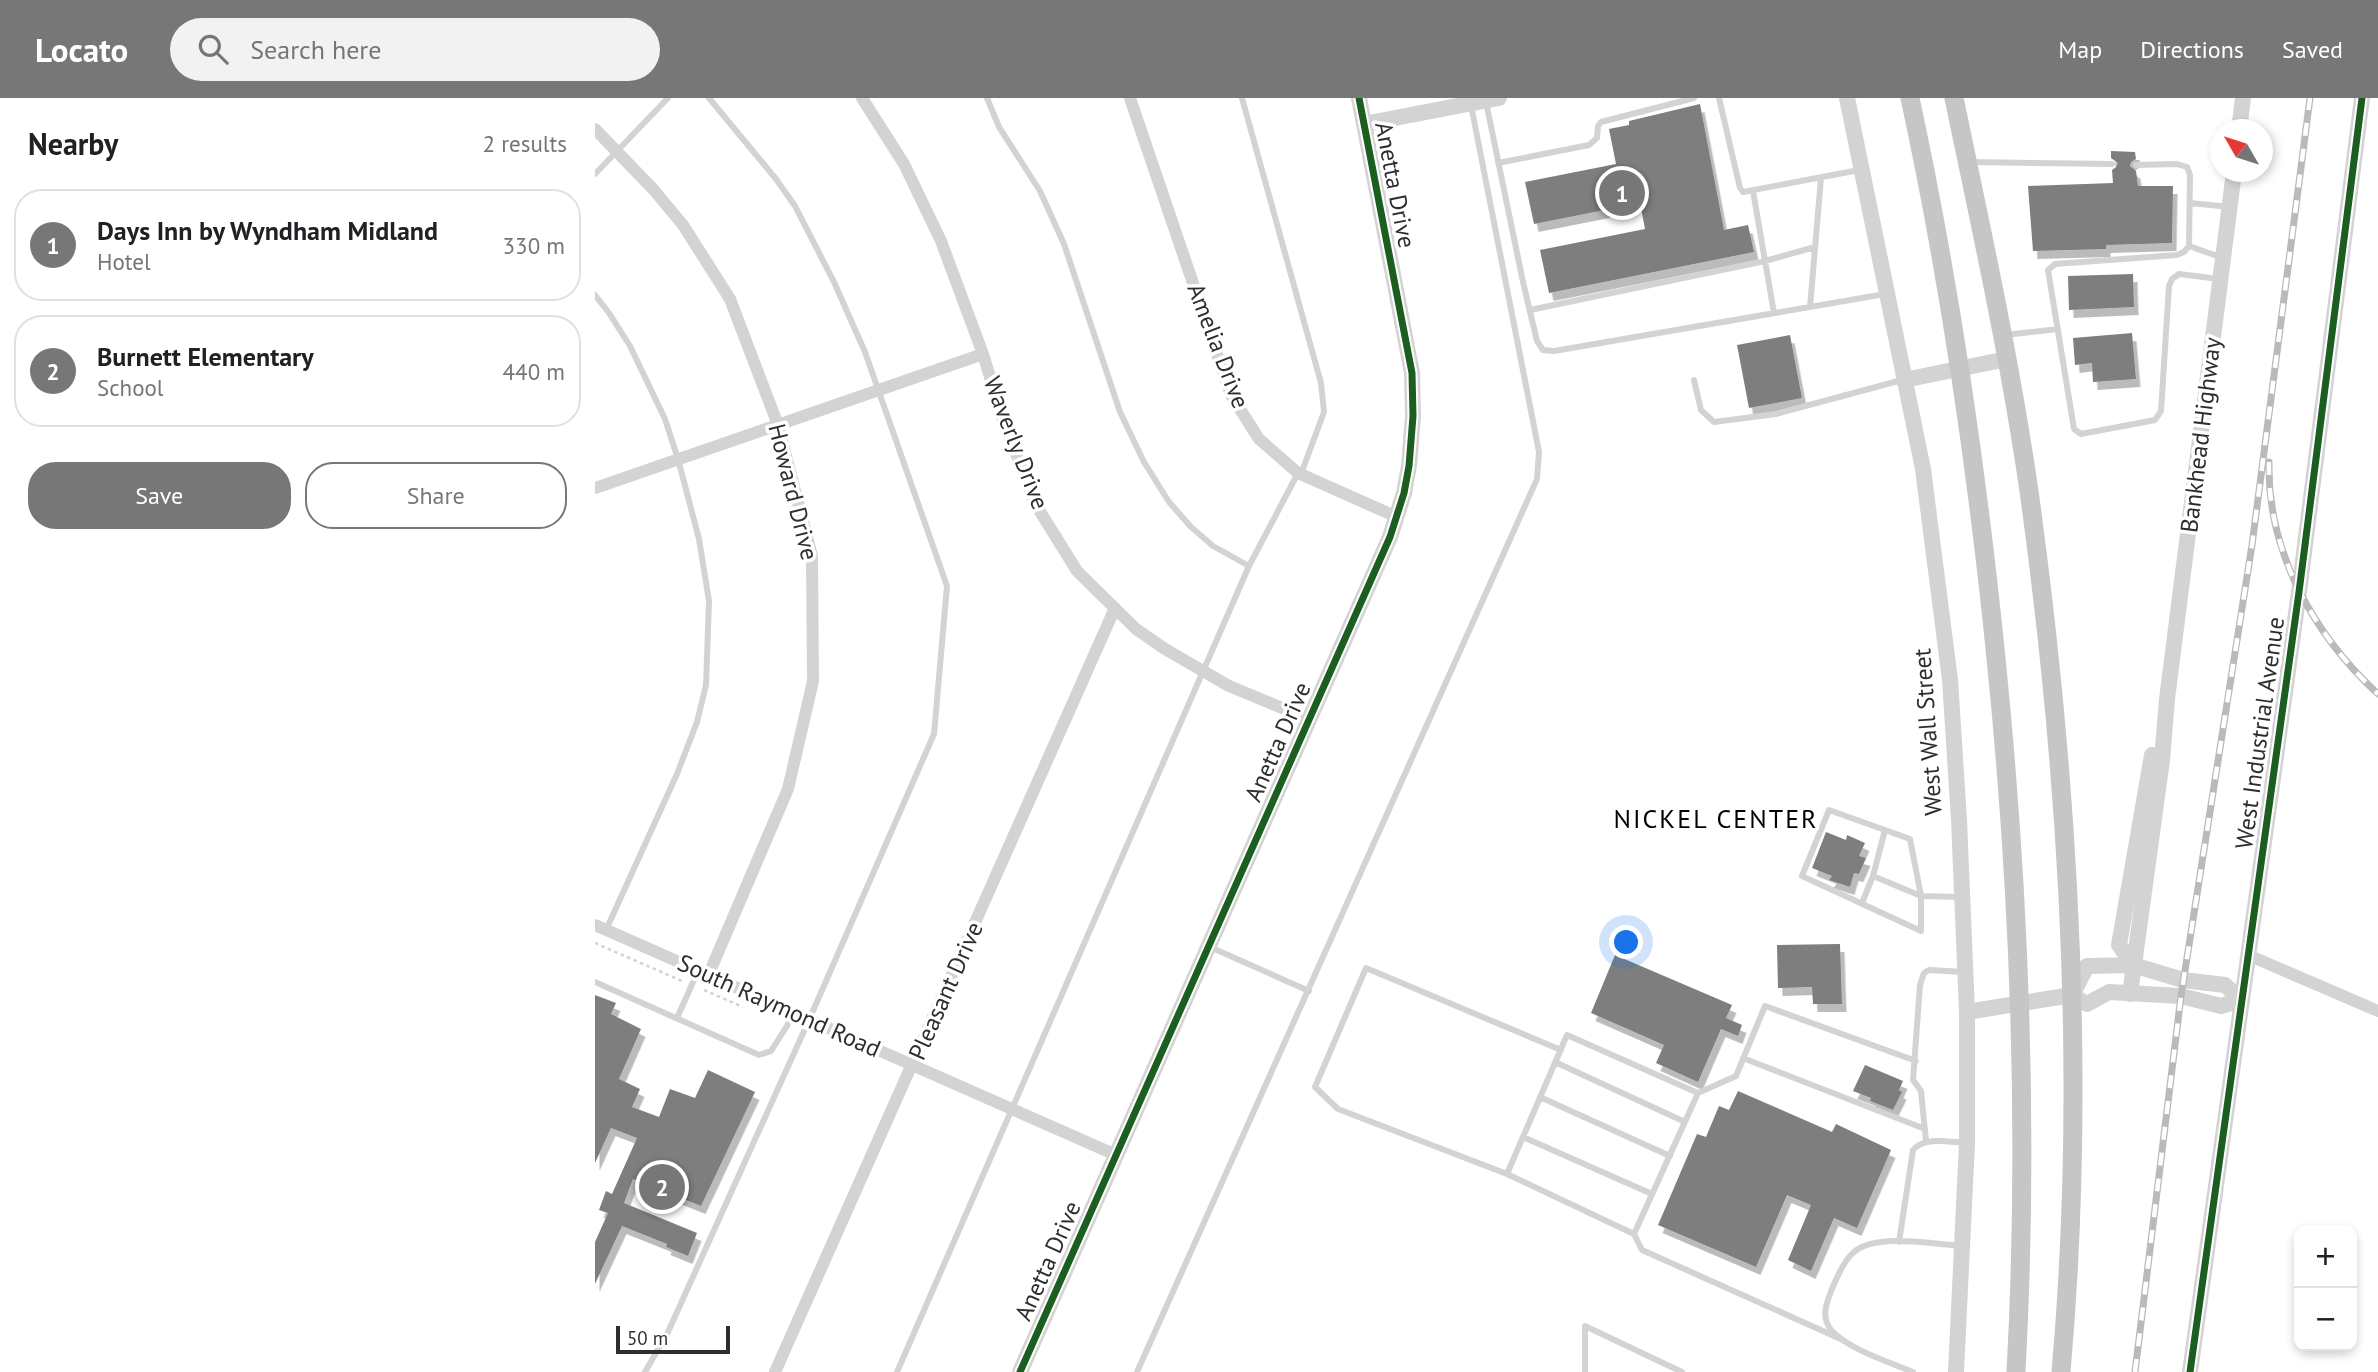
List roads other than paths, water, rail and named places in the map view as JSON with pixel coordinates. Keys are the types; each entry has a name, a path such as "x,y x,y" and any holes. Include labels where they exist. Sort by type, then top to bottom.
{"main road":[{"path":"1910,98 1961,368 1983,526 2006,755 2021,1003 2023,1216 2016,1372"},
{"path":"1954,98 2003,336 2029,491 2059,748 2071,995 2071,1164 2067,1293 2061,1372"}],"street":[{"name":"Waverly Drive","path":"862,98 904,164 936,230 1036,505 1077,570 1136,629 1229,687 1309,719"},
{"name":"Amelia Drive","path":"1130,98 1231,395 1259,439 1300,473 1397,517"},
{"name":"Anetta Drive","path":"1020,1372 1309,719 1397,517 1404,494 1412,447 1412,373 1359,98"},
{"name":"West Wall Street","path":"1847,98 1923,469 1950,680 1967,1012 1967,1143 1956,1372"},
{"path":"2240,119 2243,98"},
{"name":"West Industrial Avenue","path":"2190,1372 2299,592 2362,98"},
{"path":"1364,124 1481,100"},
{"name":"Howard Drive","path":"595,129 683,225 730,299 778,425 812,556 813,681 788,789 703,973"},
{"name":"Bankhead Highway","path":"2130,994 2162,760 2167,699 2233,182"},
{"path":"595,488 983,354"},
{"path":"1904,380 2007,359"},
{"name":"Pleasant Drive","path":"775,1372 1115,608"},
{"name":"South Raymond Road","path":"601,928 1116,1155"},
{"path":"2248,955 2378,1011"},
{"path":"2071,995 2087,966 2133,965 2183,980 2225,985 2241,1000"},
{"path":"1967,1012 2071,995 2087,1004 2109,992 2181,996 2221,1006 2241,1000"}],"lane":[{"path":"595,174 668,98"},
{"path":"645,1372 668,1332 934,734 947,586 865,352 834,282 795,206 709,98"},
{"path":"987,98 999,127 1040,191 1064,244 1120,412 1144,462 1169,502 1191,527 1213,546 1249,566"},
{"path":"897,1372 1249,566 1300,473 1324,412 1321,383 1242,98"},
{"path":"1498,163 1589,145 1597,138 1601,122 1694,98"},
{"path":"1719,98 1740,188 1744,192 1861,170"},
{"path":"1481,100 1498,163 1537,341 1543,350 1553,351 1887,294"},
{"path":"1137,1372 1537,479 1539,452 1481,100"},
{"path":"1967,162 2112,164"},
{"path":"2136,164 2177,164 2187,167 2190,175 2189,246 2176,255 2055,264 2048,270 2074,429 2081,434 2155,420 2161,411 2169,286 2172,279 2179,274 2220,280"},
{"path":"1810,307 1821,178"},
{"path":"1753,191 1774,313"},
{"path":"2190,203 2230,207"},
{"path":"2189,246 2223,258"},
{"path":"1530,310 1765,261 1815,247"},
{"path":"595,295 630,346 665,419 699,538 709,601 706,685 697,722 677,774 601,928"},
{"path":"2003,336 2058,329"},
{"path":"1694,380 1700,410 1714,422 1776,414 1904,380"},
{"path":"1829,810 1910,839 1921,895 1921,931 1802,876 1829,810"},
{"path":"1862,903 1873,876 1885,830"},
{"path":"1873,876 1921,895 1963,898"},
{"path":"1208,946 1309,990"},
{"path":"1560,1050 1366,968 1315,1087 1338,1109 1507,1174 1634,1234 1642,1250 1913,1372"},
{"path":"1926,1141 1921,1091 1913,1080 1920,985 1924,973 1929,970 1966,972"},
{"path":"677,1018 703,973"},
{"path":"595,982 759,1055 771,1051 787,1026 792,1012"},
{"path":"1634,1234 1698,1093 1736,1076 1765,1006 1916,1061"},
{"path":"1507,1174 1567,1035 1698,1093"},
{"path":"1744,1058 1925,1129"},
{"path":"1555,1062 1685,1122"},
{"path":"1540,1097 1670,1156"},
{"path":"1523,1137 1652,1194"},
{"path":"1899,1242 1916,1145 1926,1141 1967,1143"},
{"path":"1843,1340 1832,1331 1824,1310 1845,1262 1854,1251 1868,1244 1899,1242 1962,1246"},
{"path":"1585,1372 1585,1326 1682,1372"}],"railway":[{"path":"2135,1372 2181,996 2252,545 2310,98"},
{"path":"2269,462 2270,495 2276,528 2299,590 2334,646 2378,694"}],"place":[{"name":"Days Inn by Wyndham Midland","path":"1622,193"},
{"name":"Burnett Elementary","path":"662,1187"}],"district":[{"name":"NICKEL CENTER","path":"1716,819"}]}
